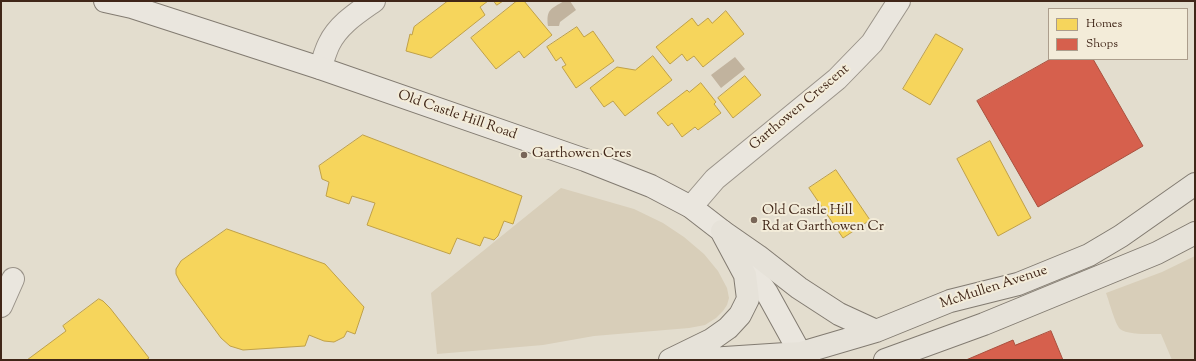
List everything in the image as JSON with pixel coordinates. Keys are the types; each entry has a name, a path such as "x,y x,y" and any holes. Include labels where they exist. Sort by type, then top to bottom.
{"main road":[{"name":"McMullen Avenue","path":"694,360 802,356 876,331 950,302 1018,284 1089,254 1121,236 1195,184"},
{"path":"722,231 758,256 799,288 839,314 876,331"},
{"path":"670,360 711,340 728,328 740,315 748,299 745,275 722,231"},
{"name":"McMullen Avenue","path":"885,360 984,324 1150,256 1195,233"}],"street":[{"name":"Old Castle Hill Road","path":"105,1 132,8 320,68 614,171 652,186 691,207 722,231 767,293 802,356"},
{"path":"320,68 328,45 338,30 357,13 374,1"},
{"name":"Garthowen Crescent","path":"691,207 715,179 837,79 872,43 899,1"},
{"path":"1,306 13,279"}],"shaded area":[{"path":"564,1 570,1 576,10 560,22 559,26 548,26 548,16 550,10"},
{"path":"735,57 745,69 721,88 711,75"},
{"path":"561,188 634,209 663,223 684,237 704,254 718,271 727,288 729,298 723,311 716,318 705,325 689,328 594,336 543,345 437,354 431,293"},
{"path":"1195,256 1195,360 1172,360 1161,334 1133,333 1120,329 1114,318 1106,293 1162,272"}],"building: Homes":[{"path":"448,1 488,1 480,7 485,15 431,58 406,51 410,34 412,35 414,27"},
{"path":"494,1 503,1 497,5"},
{"path":"517,1 524,1 552,35 524,58 519,51 496,69 471,38"},
{"path":"726,11 744,34 703,67 694,56 687,61 682,54 670,64 656,47 692,18 698,26 708,18 712,23"},
{"path":"577,27 584,37 593,31 614,61 576,88 562,67 566,65 561,57 556,61 547,47"},
{"path":"936,34 963,49 930,105 903,89"},
{"path":"653,56 672,80 625,116 613,101 604,107 590,88 617,67 635,70"},
{"path":"745,76 761,95 733,118 718,98"},
{"path":"701,83 716,102 714,104 721,113 698,130 695,127 682,137 672,123 668,126 657,113 687,90 689,92"},
{"path":"363,135 522,196 513,224 504,221 498,236 494,240 484,237 480,246 457,238 450,254 367,225 375,203 352,196 349,204 326,196 329,182 322,179 319,166"},
{"path":"990,141 1031,218 998,236 957,159"},
{"path":"836,170 870,220 843,238 809,188"},
{"path":"227,229 325,264 364,307 355,334 347,331 344,337 334,342 324,341 309,335 305,346 243,350 230,346 221,338 180,282 176,274 176,269 181,261"},
{"path":"99,299 110,308 149,358 146,360 27,360 66,331 63,326"}],"building: Shops":[{"path":"1049,60 1094,60 1143,146 1038,207 977,101"},
{"path":"1051,331 1063,360 966,360 1013,340 1015,345"}],"place":[{"name":"Garthowen Cres","path":"524,155"},
{"name":"Old Castle Hill Rd at Garthowen Cr","path":"754,220"}]}
